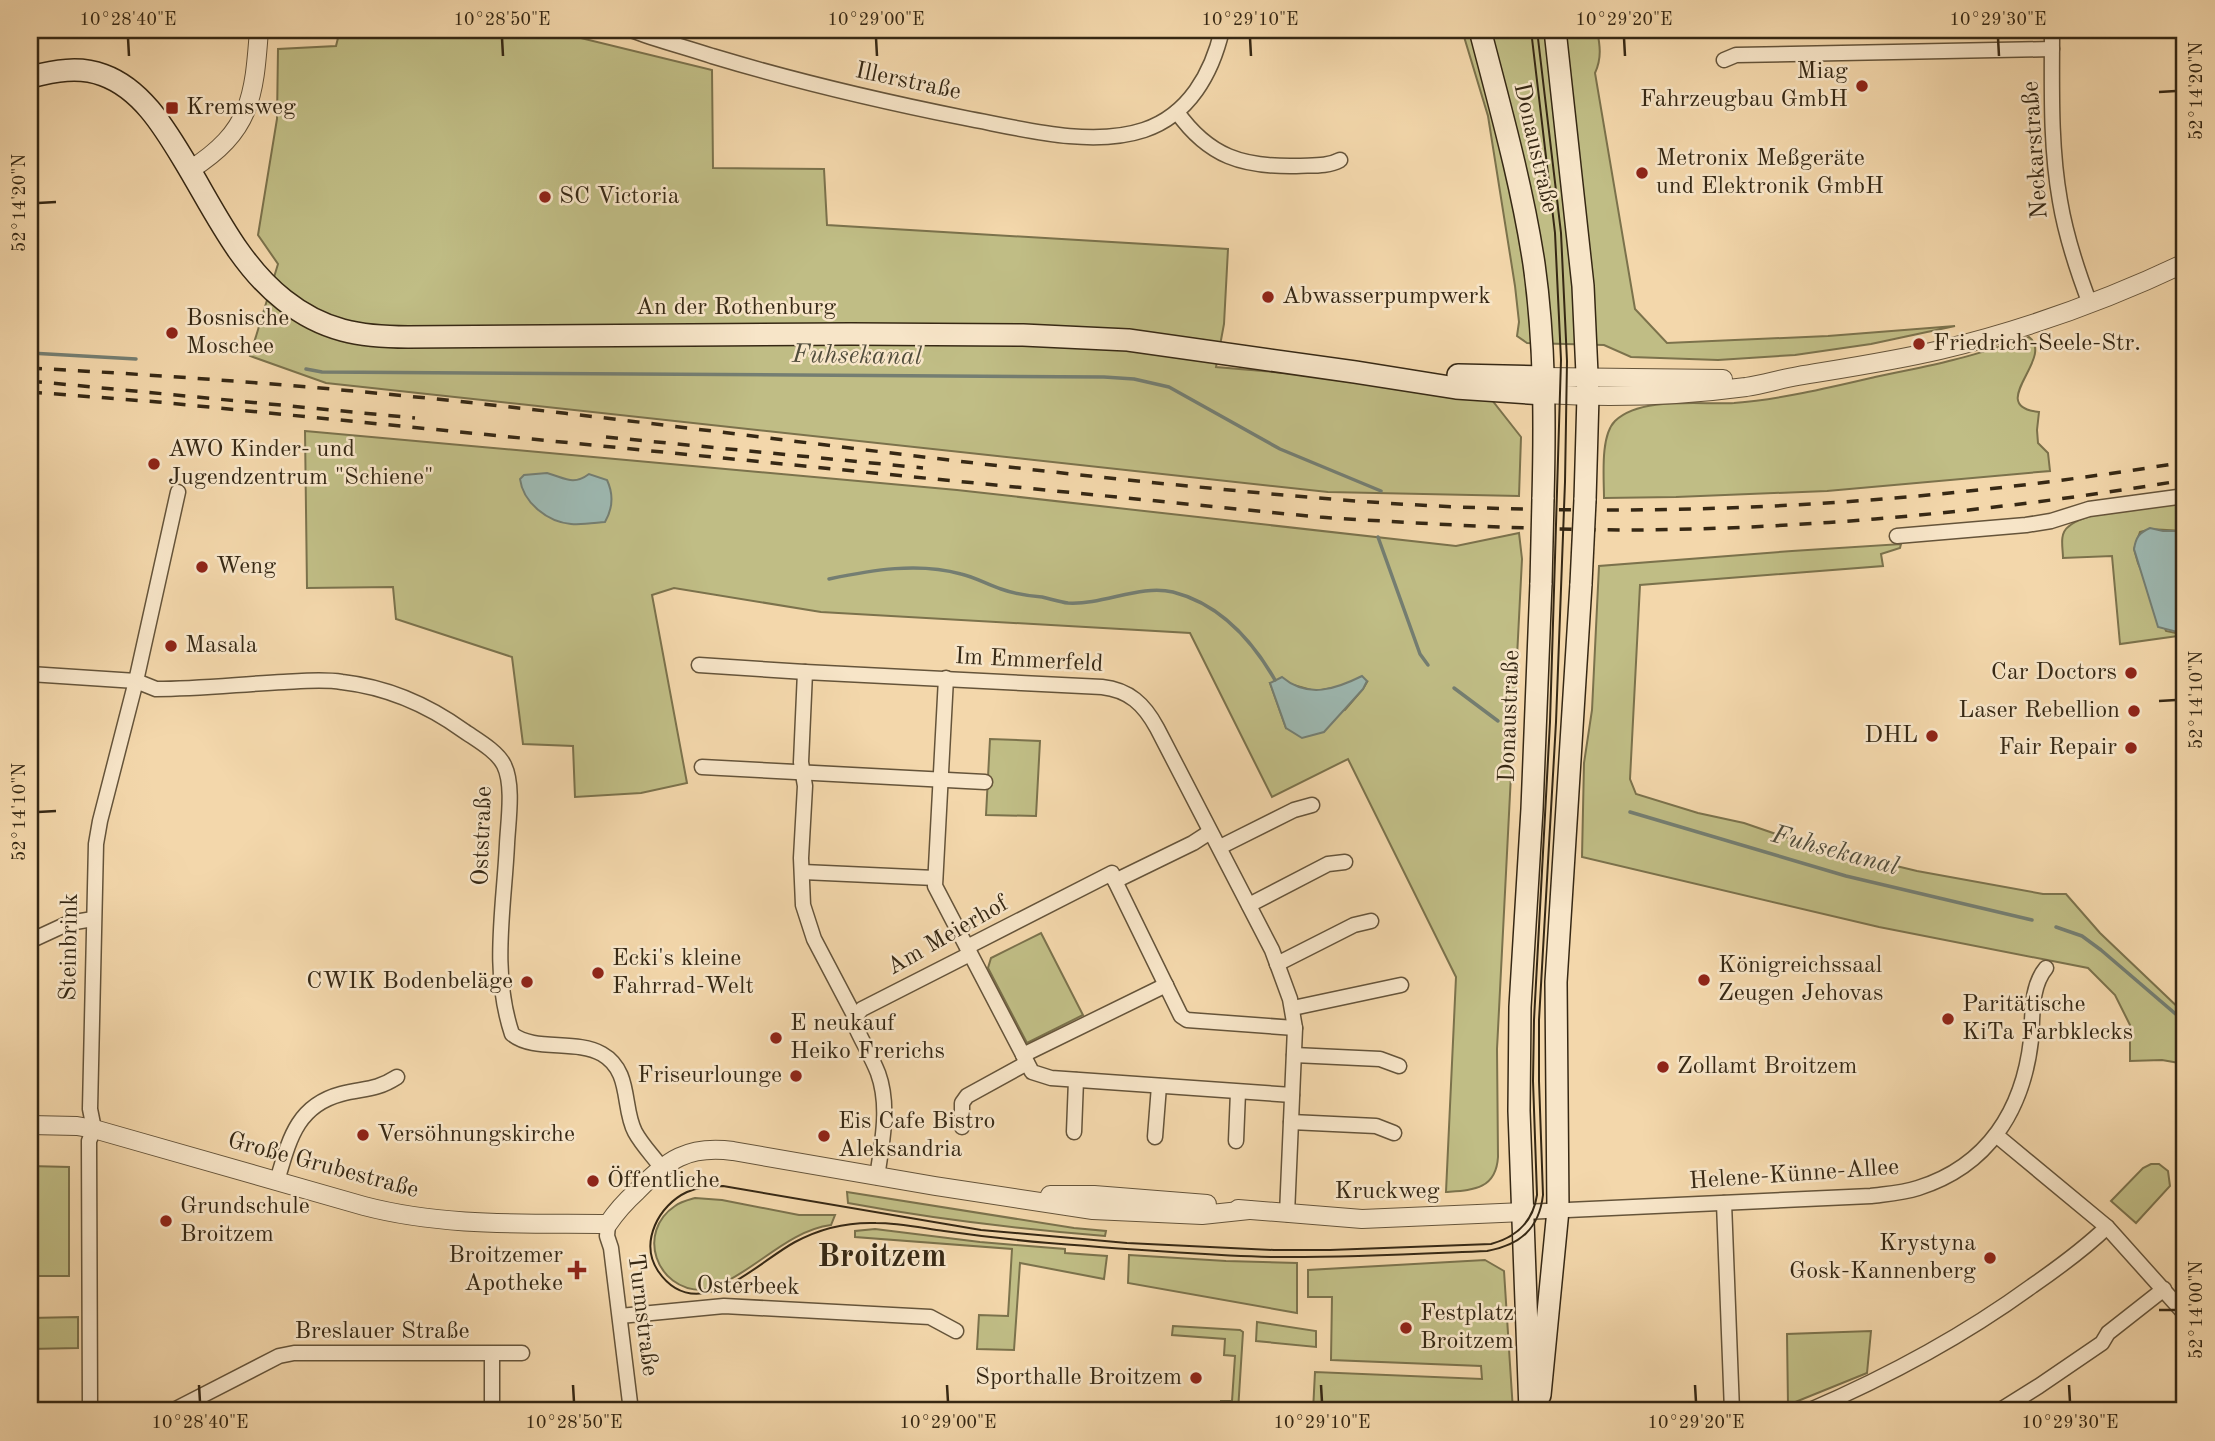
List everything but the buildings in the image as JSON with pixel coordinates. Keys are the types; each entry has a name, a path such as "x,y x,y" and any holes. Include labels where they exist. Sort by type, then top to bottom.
{"main road":[{"name":"Donaustraße","path":"1480,30 1510,148 1534,263 1544,386 1541,583 1532,809 1520,1007 1519,1111 1530,1411"},
{"name":"Donaustraße","path":"1538,1411 1558,1210 1556,982 1581,584 1587,387 1578,233 1555,30"},
{"name":"An der Rothenburg","path":"30,77 77,70 115,80 136,96 152,112 235,245 268,286 283,300 317,321 356,334 408,337 1023,335 1128,340 1356,372 1544,386"}],"street":[{"path":"190,170 219,150 243,117 253,91 259,30"},
{"name":"Illerstraße","path":"631,30 758,70 828,88 901,105 1079,136 1124,134 1144,130 1177,112 1205,77 1219,45 1222,30"},
{"name":"Neckarstraße","path":"2052,30 2054,156 2059,200 2071,254 2090,304"},
{"path":"1724,60 1736,55 2052,49"},
{"path":"1177,112 1200,138 1232,159 1268,166 1331,165 1340,160"},
{"path":"1544,386 1701,392 1749,387 1853,368 2016,329 2090,304 2185,263"},
{"name":"Steinbrink","path":"90,1411 89,1141 94,1129 90,1109 95,855 100,821 136,681 178,492"},
{"path":"1897,536 2026,525 2052,521 2089,509 2185,496"},
{"name":"Im Emmerfeld","path":"699,665 1102,687 1127,693 1140,704 1152,718 1250,905 1278,964 1293,1008 1294,1055 1287,1214"},
{"path":"805,672 801,762 804,774 803,905 808,926 855,1017 856,1027 871,1056 883,1090 883,1140 877,1177"},
{"path":"30,674 136,681"},
{"path":"946,678 935,887 1032,1072 1051,1078 1292,1096"},
{"name":"Oststraße","path":"136,681 156,689 310,681 340,681 360,685 399,695 421,705 456,726 501,759 509,782 499,948 503,994 512,1034 523,1041 595,1051 609,1059 625,1087 636,1134 662,1167"},
{"path":"702,767 985,782"},
{"path":"1220,847 1294,810 1312,805"},
{"name":"Am Meierhof","path":"855,1017 862,1009 970,954 967,947 1112,873 1115,881 1210,832"},
{"path":"1250,905 1328,864 1345,862"},
{"path":"803,872 935,878"},
{"path":"1115,881 1181,1016 1187,1020 1294,1028"},
{"path":"30,941 69,923 93,919"},
{"path":"1278,964 1354,925 1371,921"},
{"name":"Helene-Künne-Allee","path":"1524,1212 1871,1196 1915,1189 1942,1179 1988,1146 2011,1111 2022,1086 2029,1059 2037,979 2046,968"},
{"path":"961,1127 962,1103 967,1096 1025,1059 1166,985"},
{"path":"1293,1008 1401,985"},
{"path":"1294,1055 1380,1059 1399,1066"},
{"path":"277,1181 288,1146 307,1111 323,1100 342,1093 382,1087 397,1077"},
{"path":"1074,1132 1076,1080"},
{"path":"1155,1138 1159,1086"},
{"path":"1236,1141 1238,1092"},
{"path":"1291,1122 1376,1126 1394,1133"},
{"name":"Große Grubestraße","path":"30,1125 94,1129 365,1206 414,1217 492,1222 608,1224"},
{"path":"1996,1135 2107,1227 2185,1314"},
{"name":"Kruckweg","path":"608,1224 621,1207 662,1167 692,1151 719,1149 877,1177 1118,1212 1202,1215 1249,1210 1362,1219 1524,1212"},
{"path":"1724,1203 1732,1411"},
{"name":"Turmstraße","path":"608,1224 607,1236 632,1411"},
{"path":"1808,1411 1897,1370 1970,1328 2045,1277 2107,1227"},
{"path":"1999,1411 2102,1343 2108,1333 2164,1289"},
{"name":"Osterbeek","path":"620,1316 724,1306 930,1317 956,1331"},
{"name":"Breslauer Straße","path":"173,1411 279,1356 317,1353 522,1353"},
{"path":"492,1354 492,1411"}],"shaded area":[{"path":"340,30 548,30 712,70 713,168 824,169 827,225 1228,249 1224,324 1216,367 1484,390 1521,437 1519,496 1328,492 326,383 250,356 278,264 258,235 277,119 278,49 336,46"},
{"path":"1462,30 1597,30 1600,52 1595,73 1635,309 1667,343 1828,336 1955,326 1871,344 1795,355 1718,360 1631,357 1604,345 1527,343 1517,336 1519,322 1515,286 1488,116"},
{"path":"2029,337 2035,346 2034,357 2019,391 2018,401 2024,408 2039,412 2038,443 2048,453 2050,471 1827,491 1604,498 1607,436 1615,421 1626,413 1672,403 1734,403 1787,396 1943,362"},
{"path":"305,431 957,490 1456,546 1519,533 1522,559 1497,1049 1498,1157 1493,1176 1488,1182 1473,1189 1446,1192 1456,977 1348,759 1272,797 1190,633 821,612 674,588 652,595 687,783 641,793 575,797 573,746 523,744 512,657 396,619 393,587 307,588","holes":["1367,682 1345,710 1286,728 1270,683 1290,684 1315,691"]},
{"path":"2185,502 2185,531 2156,529 2140,532 2134,549 2166,631 2185,635 2120,644 2112,556 2063,558 2063,533 2077,521 2090,516"},
{"path":"1901,544 1900,548 1881,554 1883,566 1640,585 1630,779 1636,794 1698,813 1744,823 1805,844 1917,871 2043,894 2066,894 2100,933 2185,1014 2185,1064 2162,1060 2130,1061 2130,1025 2115,995 2088,968 1879,927 1582,857 1584,763 1592,710 1599,566"},
{"path":"990,739 1040,741 1036,816 986,815"},
{"path":"1041,933 1083,1015 1027,1043 988,968 991,958"},
{"path":"2159,1164 2168,1171 2170,1186 2136,1223 2111,1201 2143,1168"},
{"path":"30,1166 69,1167 69,1276 30,1276"},
{"path":"847,1192 1106,1231 1105,1236 912,1214 848,1203"},
{"path":"695,1198 722,1200 799,1215 835,1215 831,1225 803,1233 740,1274 702,1290 673,1281 663,1270 654,1244 656,1230 663,1217 677,1205"},
{"path":"875,1229 1107,1256 1104,1279 1020,1263 1014,1350 977,1349 979,1315 1008,1316 1012,1249 855,1237 855,1231"},
{"path":"1129,1255 1297,1263 1297,1313 1128,1283"},
{"path":"1485,1260 1504,1271 1513,1411 1313,1411 1315,1372 1482,1379 1481,1366 1331,1360 1332,1297 1308,1297 1308,1270"},
{"path":"78,1317 78,1348 30,1349 30,1318"},
{"path":"1257,1322 1316,1331 1316,1347 1256,1341"},
{"path":"1173,1326 1243,1332 1238,1411 1221,1411 1221,1401 1232,1401 1235,1356 1224,1355 1225,1339 1172,1335"},
{"path":"1871,1331 1867,1373 1788,1405 1787,1334"}],"water":[{"path":"547,473 569,480 578,480 589,474 607,480 612,501 605,522 571,524 554,520 538,510 526,496 520,479 524,475"},
{"path":"2150,528 2185,531 2185,634 2158,627 2134,549 2139,536"},
{"path":"1362,676 1367,681 1363,689 1324,732 1302,738 1286,728 1270,683 1282,677 1302,688 1322,690"}],"waterway":[{"name":"Fuhsekanal","path":"30,353 136,359"},
{"name":"Fuhsekanal","path":"306,369 322,372 1134,379 1169,387 1280,449 1381,491"},
{"name":"Fuhsekanal","path":"1378,537 1420,654 1428,665"},
{"path":"829,579 878,570 928,568 966,575 1016,593 1068,603 1095,601 1135,592 1173,592 1206,605 1233,626 1256,651 1275,680"},
{"name":"Fuhsekanal","path":"1454,688 1498,721"},
{"name":"Fuhsekanal","path":"1630,812 1846,876 2032,920"},
{"name":"Fuhsekanal","path":"2056,927 2082,936 2185,1022"}],"tram line":[{"path":"1531,30 1555,233 1561,360 1550,722 1534,1020 1537,1195 1528,1221 1516,1233 1491,1244 1274,1250 1127,1243 981,1230 723,1186 710,1187 692,1190 677,1198 668,1206 655,1226 651,1237 653,1260 658,1271 673,1287 690,1293 708,1292 726,1286 804,1237 834,1227 855,1224 893,1224 970,1235 1132,1250 1271,1257 1487,1251 1509,1245 1526,1234 1532,1226 1541,1207 1543,1195 1539,1020 1556,722 1567,361 1561,233 1537,30"}],"railway":[{"path":"30,368 252,382 419,397 1098,477 1312,498 1437,506 1626,510 1812,504 1998,488 2185,462"},
{"path":"30,381 415,418"},
{"path":"30,392 158,402 1318,517 1480,526 1642,530 1778,526 1914,516 2185,480"},
{"path":"606,437 923,468"}],"place":[{"name":"Miag Fahrzeugbau GmbH","path":"1862,86"},
{"name":"Kremsweg","path":"172,108"},
{"name":"Metronix Meßgeräte und Elektronik GmbH","path":"1642,173"},
{"name":"SC Victoria","path":"545,197"},
{"name":"Abwasserpumpwerk","path":"1268,297"},
{"name":"Bosnische Moschee","path":"172,333"},
{"name":"Friedrich-Seele-Str.","path":"1919,344"},
{"name":"AWO Kinder- und Jugendzentrum \"Schiene\"","path":"154,464"},
{"name":"Weng","path":"202,567"},
{"name":"Masala","path":"171,646"},
{"name":"Car Doctors","path":"2131,673"},
{"name":"Laser Rebellion","path":"2134,711"},
{"name":"DHL","path":"1932,736"},
{"name":"Fair Repair","path":"2131,748"},
{"name":"Ecki's kleine Fahrrad-Welt","path":"598,973"},
{"name":"Königreichssaal Zeugen Jehovas","path":"1704,980"},
{"name":"CWIK Bodenbeläge","path":"527,982"},
{"name":"Paritätische KiTa Farbklecks","path":"1948,1019"},
{"name":"E neukauf Heiko Frerichs","path":"776,1038"},
{"name":"Zollamt Broitzem","path":"1663,1067"},
{"name":"Friseurlounge","path":"796,1076"},
{"name":"Versöhnungskirche","path":"363,1135"},
{"name":"Eis Cafe Bistro Aleksandria","path":"824,1136"},
{"name":"Öffentliche","path":"593,1181"},
{"name":"Grundschule Broitzem","path":"166,1221"},
{"name":"Krystyna Gosk-Kannenberg","path":"1990,1258"},
{"name":"Broitzemer Apotheke","path":"577,1270"},
{"name":"Festplatz Broitzem","path":"1406,1328"},
{"name":"Sporthalle Broitzem","path":"1196,1378"}],"district":[{"name":"Broitzem","path":"882,1258"}]}
